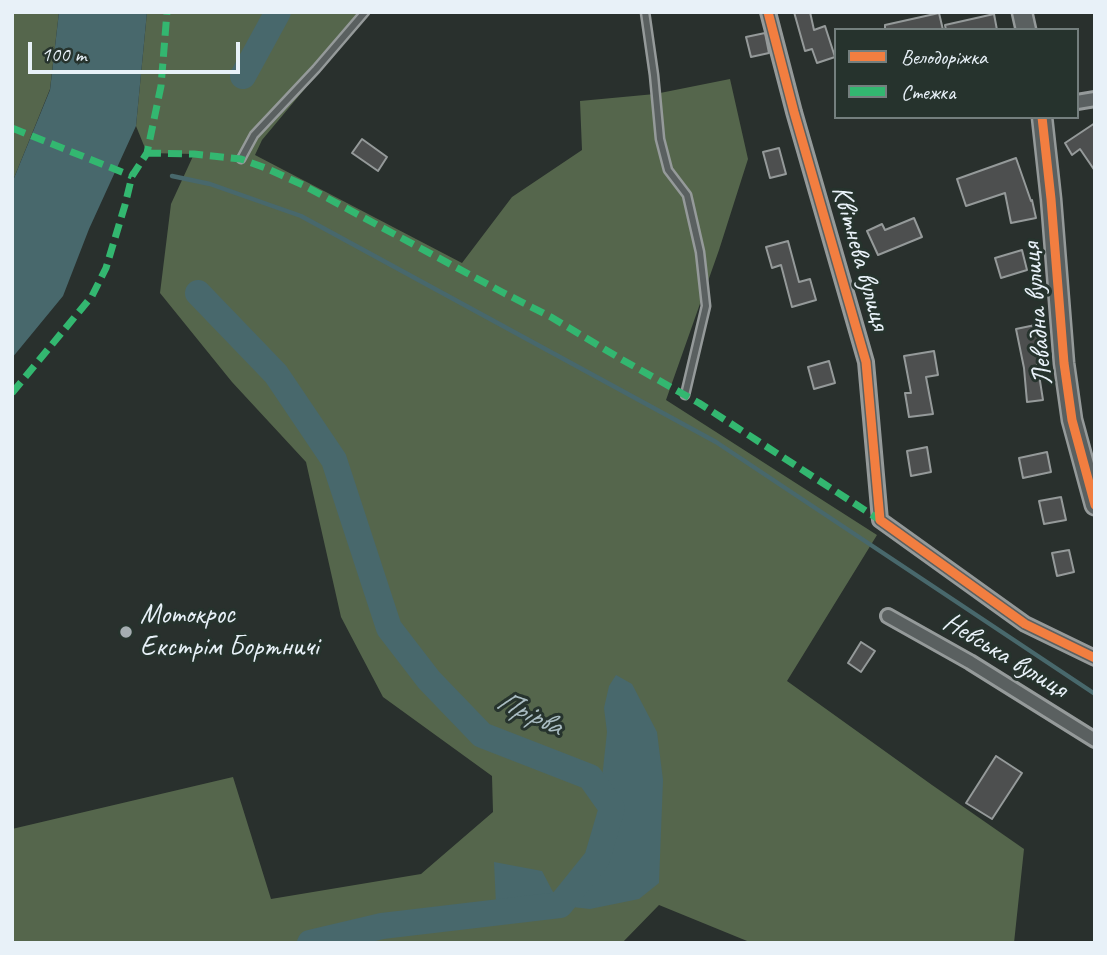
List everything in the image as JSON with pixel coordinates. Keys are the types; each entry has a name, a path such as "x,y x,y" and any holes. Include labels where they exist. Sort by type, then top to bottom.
{"street":[{"name":"Квітнева вулиця","path":"768,12 866,362 880,520 1026,624 1095,658"},
{"name":"Левадна вулиця","path":"1042,119 1064,363 1072,420 1095,505"},
{"name":"Невська вулиця","path":"888,616 970,662 1095,740"}],"lane":[{"path":"241,159 254,135 365,12"},
{"path":"645,12 660,139 668,170 687,195 700,252 706,306 685,395"}],"green space":[{"path":"12,12 59,12 50,89 12,183"},
{"path":"147,12 369,12 262,140 255,155 462,263 512,197 582,150 580,101 655,94 730,79 748,159 666,400 877,535 787,681 1024,849 1014,943 752,943 659,905 622,943 12,943 12,829 233,777 271,899 421,874 493,812 492,776 383,697 341,617 306,462 232,382 160,293 171,204 194,154 147,153 136,126"}],"water":[{"path":"59,12 147,12 136,126 89,229 63,296 12,358 12,183 50,90"},
{"path":"616,675 632,684 657,732 663,780 659,883 639,899 590,909 572,907 536,920 515,906 496,905 494,862 542,871 553,892 578,892 593,874 607,842 599,806 607,732 604,708 609,686"}],"building":[{"path":"794,12 810,12 814,30 825,26 834,57 817,63 812,49 805,51"},
{"path":"939,13 943,28 885,28 885,25"},
{"path":"994,14 997,28 946,28 945,25"},
{"path":"765,33 769,53 751,57 746,37"},
{"path":"1095,123 1095,171 1080,149 1072,155 1065,143"},
{"path":"362,139 387,157 378,171 352,153"},
{"path":"779,148 786,174 770,178 763,152"},
{"path":"1016,158 1036,218 1011,223 1005,193 966,206 957,179"},
{"path":"914,218 922,237 878,255 867,231 882,224 885,230"},
{"path":"788,241 799,282 810,279 816,300 792,307 781,265 772,268 766,247"},
{"path":"1022,250 1027,270 1001,278 995,258"},
{"path":"1040,324 1047,360 1037,362 1043,400 1027,402 1016,329"},
{"path":"934,351 938,375 926,377 933,414 909,417 905,393 911,393 904,356"},
{"path":"829,361 835,383 814,389 808,367"},
{"path":"927,447 931,472 911,476 907,451"},
{"path":"1047,452 1051,472 1023,478 1019,458"},
{"path":"1061,497 1066,520 1044,524 1039,501"},
{"path":"1069,550 1074,572 1057,576 1052,553"},
{"path":"861,642 875,651 861,672 848,663"},
{"path":"996,756 1022,773 992,819 966,803"}],"waterway":[{"name":"Прірва","path":"243,76 278,12"},
{"path":"172,176 210,184 301,216 716,442 1095,694"},
{"name":"Прірва","path":"198,293 276,374 334,460 389,628 429,680 482,735 590,777 612,808 597,859 560,905 382,926 310,943"}],"marked path":[{"path":"12,393 92,296 106,268 132,176 147,153 161,86 167,12"},
{"path":"12,128 132,176"},
{"path":"147,153 241,159 303,185 551,317 699,403 880,520"}],"cycle path":[{"path":"768,12 866,362 880,520 1025,624 1095,658"},
{"path":"1042,119 1064,363 1072,420 1095,505"}],"place":[{"name":"Мотокрос Екстрім Бортничі","path":"126,632"}]}
